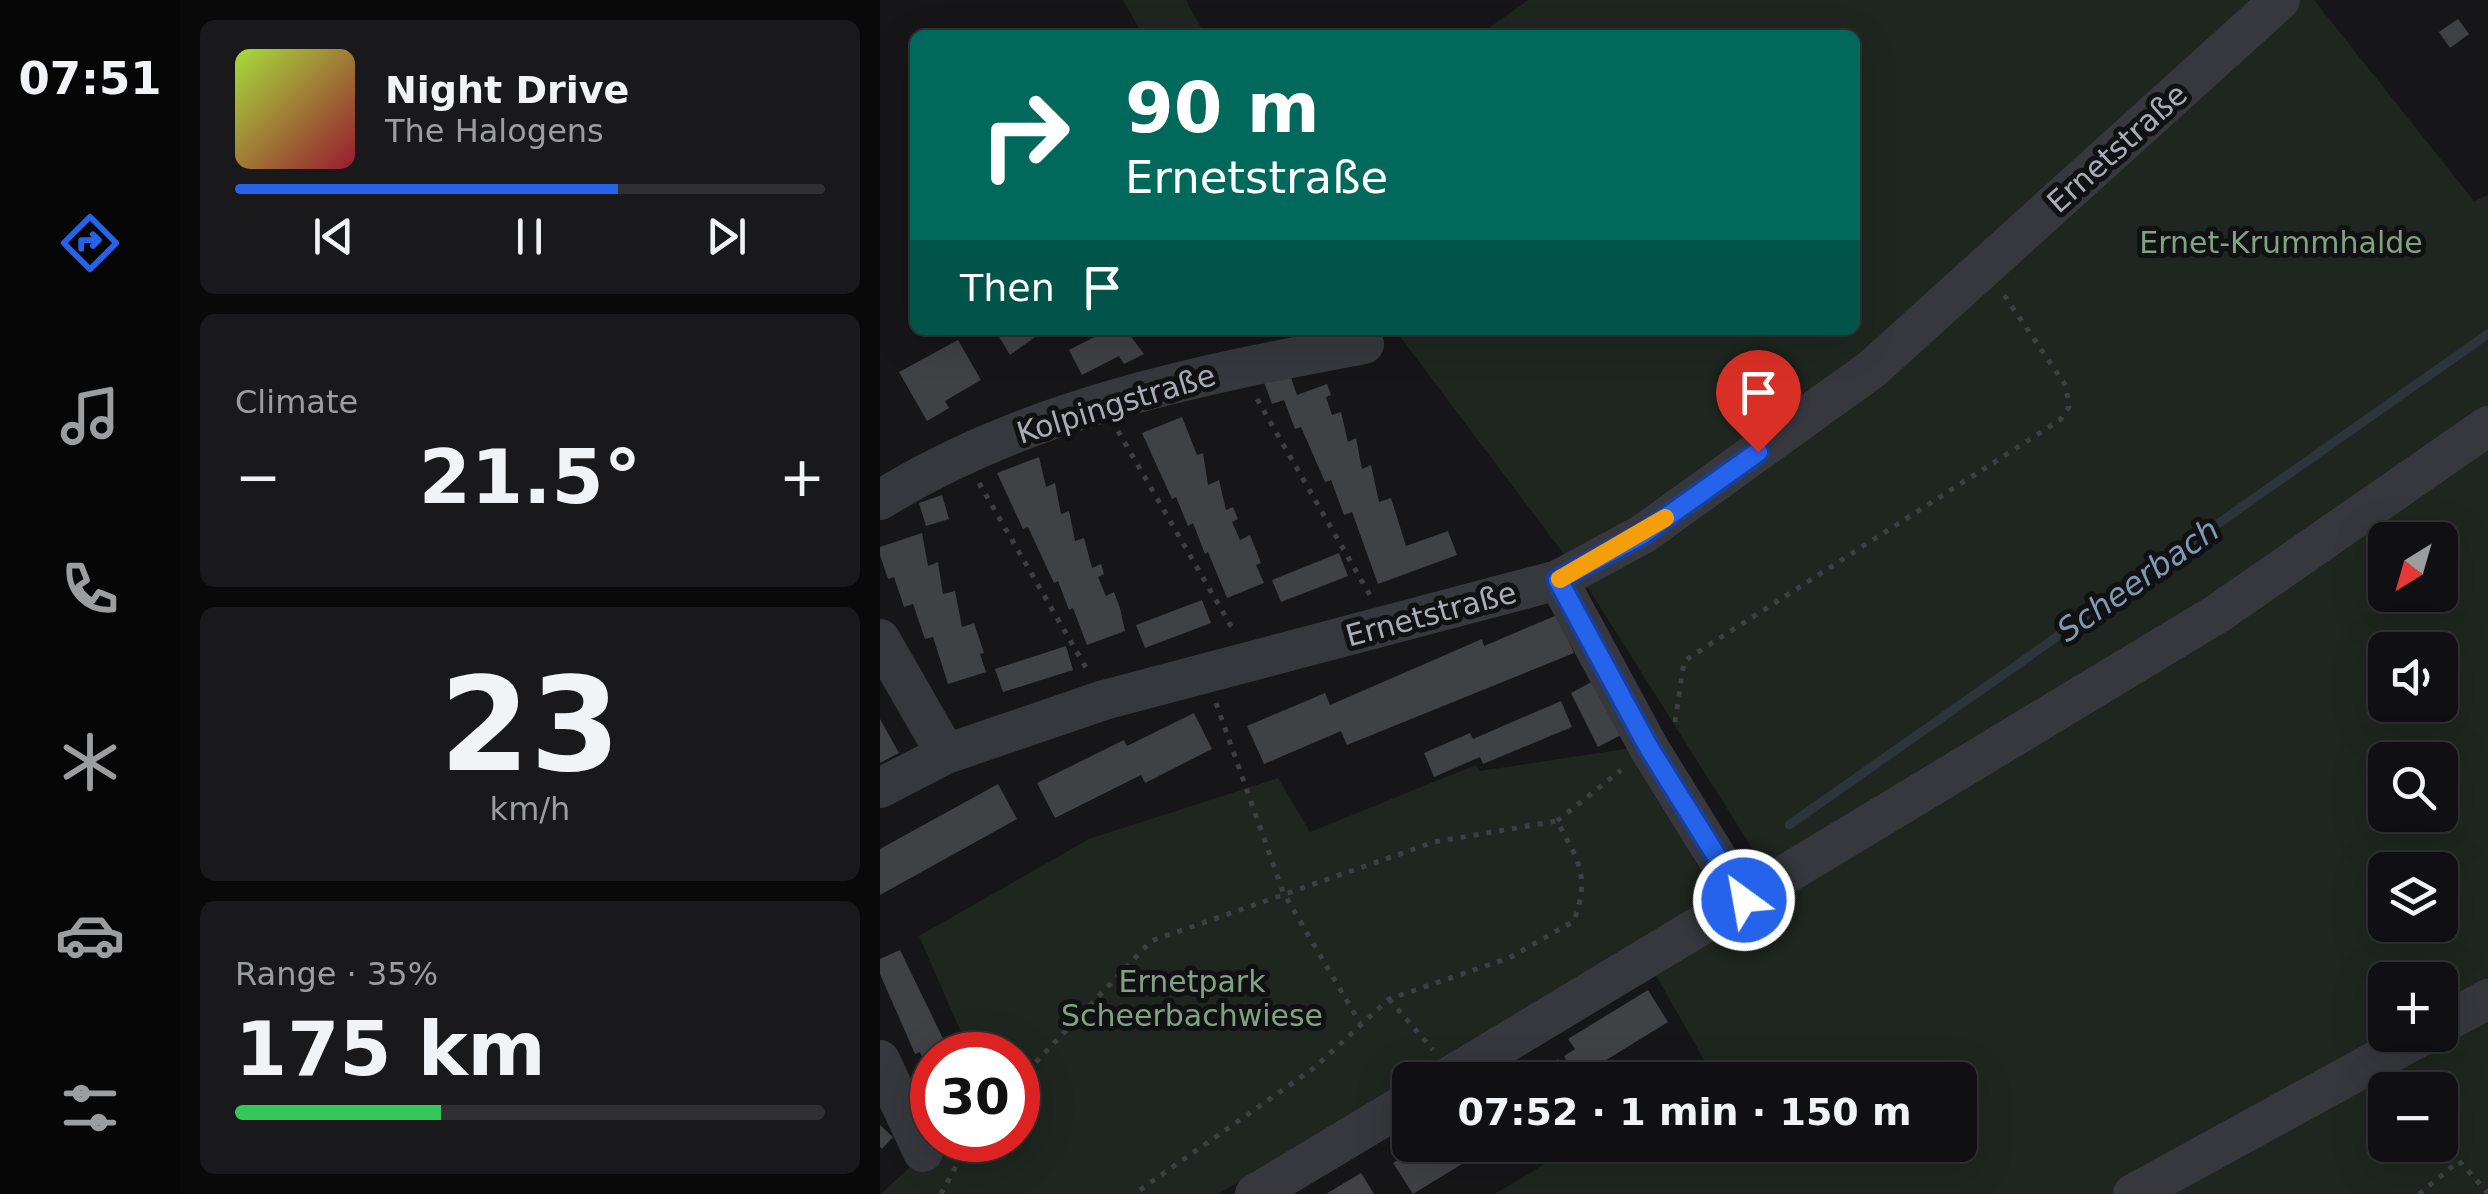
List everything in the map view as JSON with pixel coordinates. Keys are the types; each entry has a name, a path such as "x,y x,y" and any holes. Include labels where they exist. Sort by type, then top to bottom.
{"street":[{"name":"Ernetstraße","path":"880,788 946,754 1104,700 1558,580 1643,534 1872,368 2280,0"},
{"name":"Kolpingstraße","path":"880,500 963,455 1102,403 1240,367 1364,344"},
{"path":"1475,1062 2218,614 2488,426"},
{"path":"1558,580 1649,748 1744,900"},
{"path":"880,639 946,754"},
{"path":"2458,1016 2488,999"},
{"path":"2132,1194 2392,1052"},
{"path":"880,1060 910,1124"},
{"path":"1255,1194 1392,1112"}],"path":[{"path":"1040,1058 1150,941 1434,842 1557,821 1649,748 1672,736 1684,661 2060,420 2069,407 2066,386 1985,267"},
{"path":"1240,367 1320,514 1388,625"},
{"path":"1102,403 1251,662"},
{"path":"963,455 1104,700"},
{"path":"1206,674 1284,892 1360,1023"},
{"path":"1134,1194 1314,1068 1389,999 1490,966 1574,922 1583,895 1583,869 1557,821"},
{"path":"1389,999 1438,1062"},
{"path":"2419,1194 2458,1161 2488,1194"}],"green space":[{"path":"1123,0 1186,0 1202,30 1140,30"},
{"path":"1528,0 2251,0 1973,268 1634,527 1567,558 1399,335 1860,335 1860,30 1486,30"},
{"name":"Ernet-Krummhalde","path":"2300,0 2314,0 2474,201 2488,195 2488,1194 1495,1194 1548,1162 1977,1162 1977,1062 1705,1062 1654,972 1764,867 1585,583 1998,270"},
{"name":"Ernetpark Scheerbachwiese","path":"1632,748 1715,897 1439,1062 1392,1062 1392,1090 1218,1194 881,1194 915,1162 1040,1162 1040,1032 961,1032 919,936 1089,839 1278,778 1310,832 1476,765 1480,771"}],"building":[{"path":"2458,19 2469,34 2450,48 2439,32"},
{"path":"998,335 1038,335 1010,355"},
{"path":"1098,335 1130,335 1144,354 1124,364 1119,356 1082,375 1069,350"},
{"path":"958,340 981,380 945,401 949,408 927,421 899,372"},
{"path":"1289,372 1297,395 1327,384 1331,395 1326,397 1332,415 1341,412 1348,442 1356,438 1362,469 1371,465 1379,502 1391,498 1406,546 1448,531 1457,555 1378,584 1352,512 1344,515 1331,480 1325,482 1301,427 1295,429 1284,400 1272,404 1264,382"},
{"path":"1182,417 1197,455 1203,453 1208,485 1219,480 1226,510 1233,507 1238,519 1232,522 1240,540 1250,535 1261,563 1256,565 1264,583 1227,598 1208,552 1205,554 1193,523 1188,526 1176,497 1172,499 1142,433"},
{"path":"1039,457 1046,487 1055,483 1061,514 1069,511 1075,541 1084,538 1092,568 1101,564 1104,574 1098,577 1106,596 1114,592 1125,631 1087,645 1073,608 1069,610 1058,581 1054,583 1028,527 1023,529 997,473"},
{"path":"942,495 949,519 926,526 919,503"},
{"path":"922,533 928,566 938,562 943,594 955,591 962,627 974,623 984,653 980,654 986,672 948,684 933,637 925,639 913,604 904,607 894,577 888,579 880,555 880,547"},
{"path":"1339,553 1348,576 1281,602 1272,580"},
{"path":"1202,600 1211,623 1145,648 1136,625"},
{"path":"1557,615 1574,653 1347,745 1341,731 1264,764 1247,726 1325,693 1330,705 1482,639 1484,646"},
{"path":"1066,646 1073,670 1003,692 995,669"},
{"path":"1597,679 1625,733 1598,747 1571,693"},
{"path":"1561,701 1572,727 1483,764 1480,757 1434,777 1424,753 1470,733 1473,739"},
{"path":"1194,713 1212,749 1145,783 1141,775 1055,818 1037,783 1124,740 1127,746"},
{"path":"880,719 899,753 880,763"},
{"path":"998,784 1017,819 880,895 880,849"},
{"path":"900,950 940,1032 910,1032 910,1043 880,974 880,959"},
{"path":"1648,990 1668,1022 1603,1062 1568,1062 1564,1056 1575,1049 1568,1039"},
{"path":"880,1125 893,1137 882,1149 880,1147"},
{"path":"1395,1162 1465,1162 1413,1194"},
{"path":"1361,1173 1374,1194 1326,1194"}],"waterway":[{"name":"Scheerbach","path":"1789,825 2488,334"}],"slow traffic":[{"path":"1560,579 1665,518"}],"route":[{"path":"1744,900 1649,748 1558,580 1643,534 1758,452"}]}
